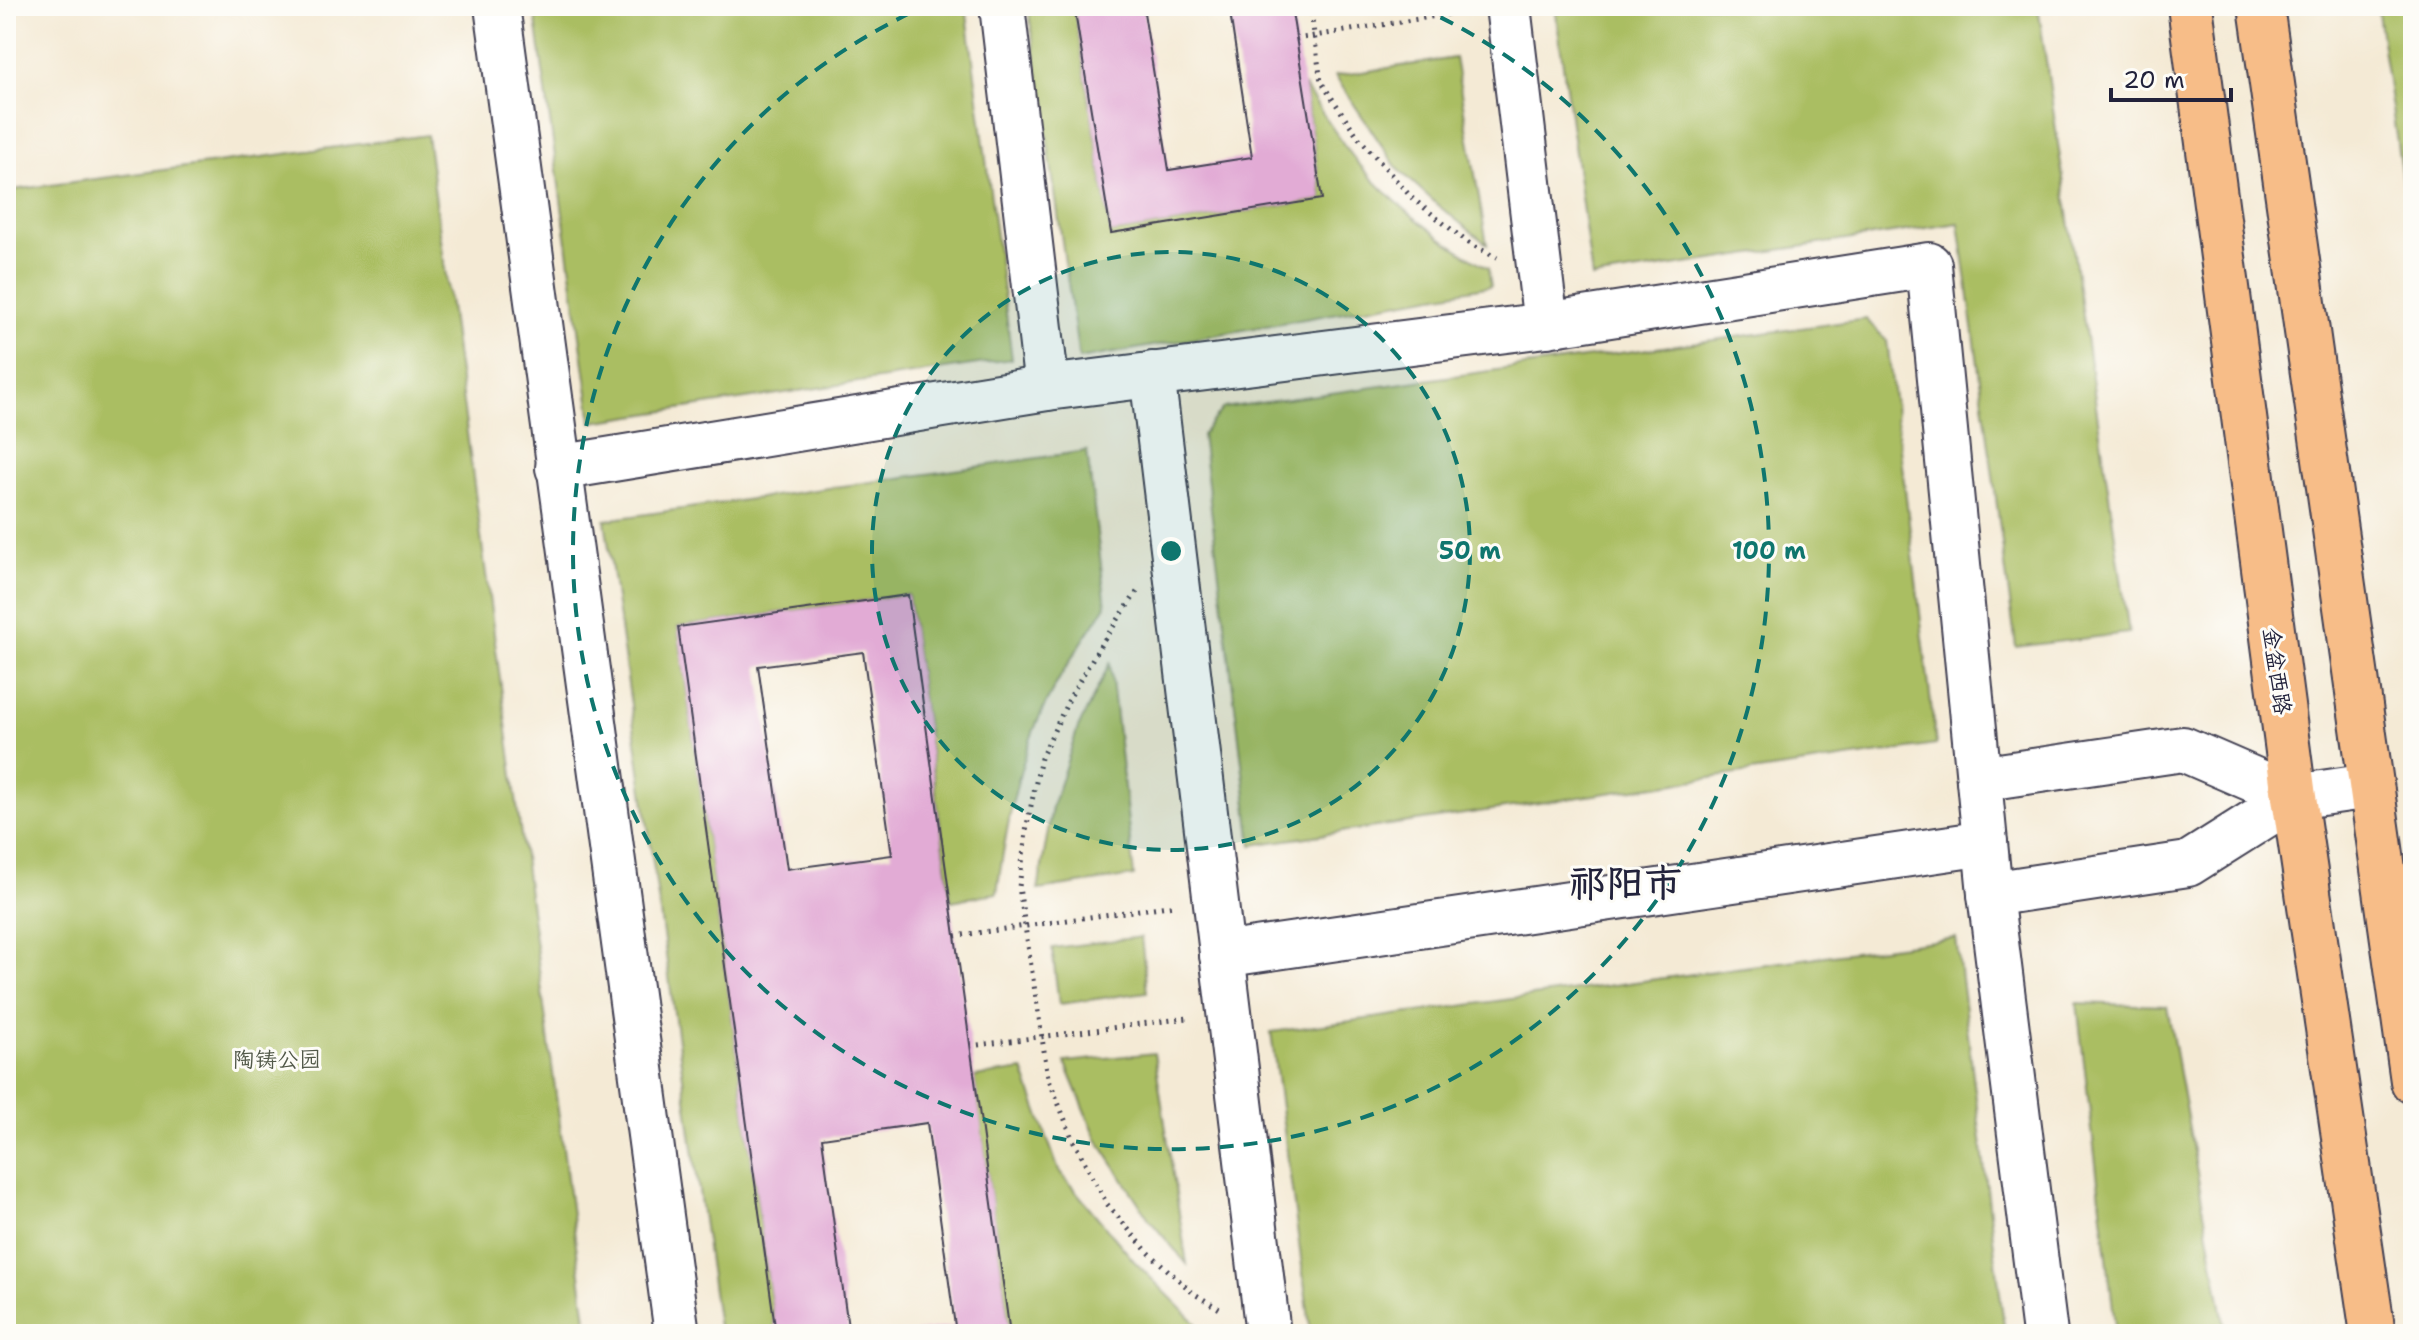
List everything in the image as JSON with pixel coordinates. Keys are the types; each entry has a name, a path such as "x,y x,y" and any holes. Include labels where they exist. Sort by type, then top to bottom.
{"main road":[{"name":"金盆西路","path":"2190,6 2294,797 2373,1334"},
{"path":"2261,6 2413,1081"}],"street":[{"path":"497,6 677,1334"},
{"path":"1002,6 1047,388"},
{"path":"1491,8 1546,325"},
{"path":"558,468 1047,388 1546,325 1929,265 1990,894 2045,1334"},
{"path":"1152,374 1268,1334"},
{"path":"1979,779 2183,749 2294,797"},
{"path":"1990,894 2188,864 2294,797 2370,786"},
{"path":"1222,955 1985,843"}],"path":[{"path":"1310,6 1321,82 1359,138 1412,198 1467,242 1540,281"},
{"path":"1296,39 1491,8"},
{"path":"1172,541 1100,646 1070,697 1041,758 1027,825 1019,887 1048,1077 1073,1140 1107,1204 1156,1260 1193,1293 1227,1313"},
{"path":"955,936 1215,899"},
{"path":"970,1046 1229,1013"}],"green space":[{"path":"534,6 966,6 1012,359 592,422"},
{"path":"1028,6 1074,6 1111,233 1322,199 1304,86 1372,179 1419,221 1488,268 1491,286 1079,359"},
{"path":"1555,6 2038,6 2129,633 2016,647 1959,223 1592,278"},
{"path":"2377,6 2413,6 2413,253"},
{"path":"1455,58 1487,244 1397,168 1335,76"},
{"name":"陶铸公园","path":"427,135 588,1334 6,1334 6,191"},
{"path":"1866,319 1887,341 1936,745 1252,845 1202,435 1223,408"},
{"path":"1087,451 1106,606 1062,674 1035,729 1013,801 997,893 951,901 908,595 678,627 776,1334 719,1334 605,520"},
{"path":"1110,663 1134,876 1038,890 1052,807 1078,728"},
{"path":"1141,937 1147,992 1059,1004 1052,948"},
{"path":"1956,938 2005,1334 1311,1334 1271,1032"},
{"path":"2077,1003 2167,1006 2226,1334 2116,1334"},
{"path":"1154,1053 1187,1264 1151,1222 1097,1139 1065,1062"},
{"path":"1023,1070 1059,1171 1134,1261 1196,1323 1198,1334 1010,1334 974,1077"}],"building":[{"path":"1074,6 1143,6 1169,170 1252,157 1229,6 1291,6 1322,199 1111,233"},
{"path":"908,595 1010,1334 915,1334 955,1326 927,1123 822,1138 849,1334 776,1334 678,627","holes":["863,652 892,855 787,869 758,666"]}],"district":[{"name":"祁阳市","path":"1625,882"}]}
